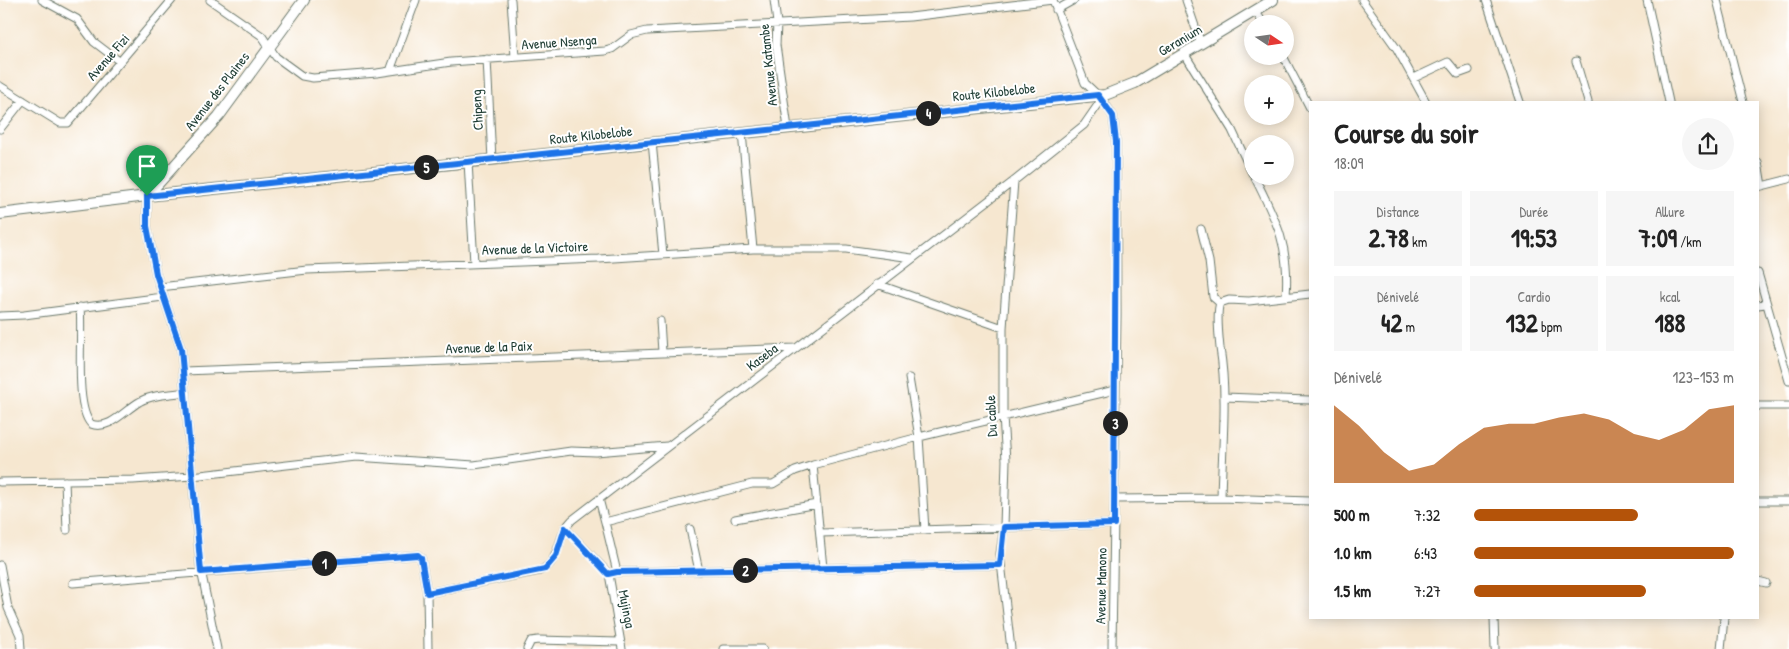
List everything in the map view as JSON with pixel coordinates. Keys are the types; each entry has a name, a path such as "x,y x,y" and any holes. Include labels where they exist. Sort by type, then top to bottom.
{"street":[{"path":"42,0 77,19 94,42 119,61"},
{"name":"Avenue Fizi","path":"23,100 60,122 65,124 71,120 172,0"},
{"name":"Avenue Nsenga","path":"210,0 262,36 276,57 298,73 309,78 390,71 434,64 487,59 609,51 627,38 647,31 910,17 1053,0"},
{"name":"Avenue des Plaines","path":"147,196 219,116 304,0"},
{"path":"390,71 416,0"},
{"path":"511,0 515,57"},
{"name":"Avenue Katambe","path":"774,0 777,23 776,45 788,128"},
{"name":"Avenue Manono","path":"1053,0 1086,83 1100,97 1113,116 1116,142 1116,390 1112,649"},
{"path":"1056,10 1074,0"},
{"path":"1186,0 1201,44"},
{"name":"Geranium","path":"1100,97 1127,87 1273,0"},
{"path":"1362,0 1414,78 1426,101"},
{"path":"1486,0 1520,101"},
{"path":"1647,0 1670,101"},
{"path":"1717,0 1743,101"},
{"path":"1255,10 1258,15"},
{"path":"1184,53 1232,130 1244,156"},
{"name":"Chipeng","path":"487,59 492,160"},
{"path":"1414,78 1448,62 1458,74 1469,70"},
{"path":"1576,62 1588,101"},
{"path":"1288,65 1309,106"},
{"path":"0,86 23,100 0,129"},
{"name":"Route Kilobelobe","path":"0,214 147,196 652,142 1100,97"},
{"name":"Kaseba","path":"565,528 667,446 1014,181 1084,125 1100,97"},
{"path":"742,133 753,249"},
{"path":"652,142 663,255"},
{"path":"468,162 474,263"},
{"path":"1760,186 1789,179"},
{"name":"Du cable","path":"1011,649 1007,604 1000,565 1004,527 1006,460 1003,417 1003,328 1014,181"},
{"path":"1258,185 1284,241 1288,267 1286,296"},
{"path":"147,196 147,226 160,287 181,349 201,572 217,649"},
{"path":"1202,229 1214,297 1220,303 1218,332 1224,370 1221,498"},
{"name":"Avenue de la Victoire","path":"160,287 307,270 663,255 753,249 856,249 912,258"},
{"path":"1759,283 1761,304 1789,381"},
{"path":"877,284 1003,328"},
{"path":"1220,303 1229,300 1249,301 1309,294"},
{"path":"0,316 163,297"},
{"path":"80,308 82,392 86,416 92,424 104,425 112,422 141,401 185,392"},
{"path":"660,321 662,352"},
{"name":"Avenue de la Paix","path":"184,371 795,348"},
{"path":"909,378 919,437 924,530"},
{"path":"605,522 752,484 773,484 795,471 813,465 919,437 1116,390"},
{"path":"1224,398 1309,400"},
{"path":"1759,406 1789,406"},
{"path":"0,482 133,480 192,476 356,457 474,465 571,450 596,452 667,446"},
{"path":"813,465 823,568"},
{"path":"65,481 67,530"},
{"path":"1115,499 1221,498 1309,501"},
{"path":"599,499 617,572"},
{"path":"1759,501 1789,501"},
{"path":"735,519 817,504"},
{"path":"821,533 1114,524"},
{"path":"427,593 545,569 556,556 565,528 608,574 617,572 1000,565"},
{"path":"690,529 699,571"},
{"path":"73,583 418,555 421,558 427,593 428,649"},
{"path":"0,565 8,608 20,635 21,649"},
{"name":"Mujinga","path":"608,574 621,646"},
{"path":"1759,581 1766,583"},
{"path":"1494,619 1495,649"},
{"path":"1722,649 1724,619"},
{"path":"527,649 531,641 538,640 621,646"},
{"path":"726,649 763,649"}],"route":[{"path":"1098,95 1108,106 1113,116 1116,142 1117,314 1114,524 1004,527 1000,565 612,572 608,574 565,528 556,556 553,562 545,569 510,578 427,593 421,558 418,555 374,560 201,572 181,349 156,274 147,226 147,196 1098,95"}]}
